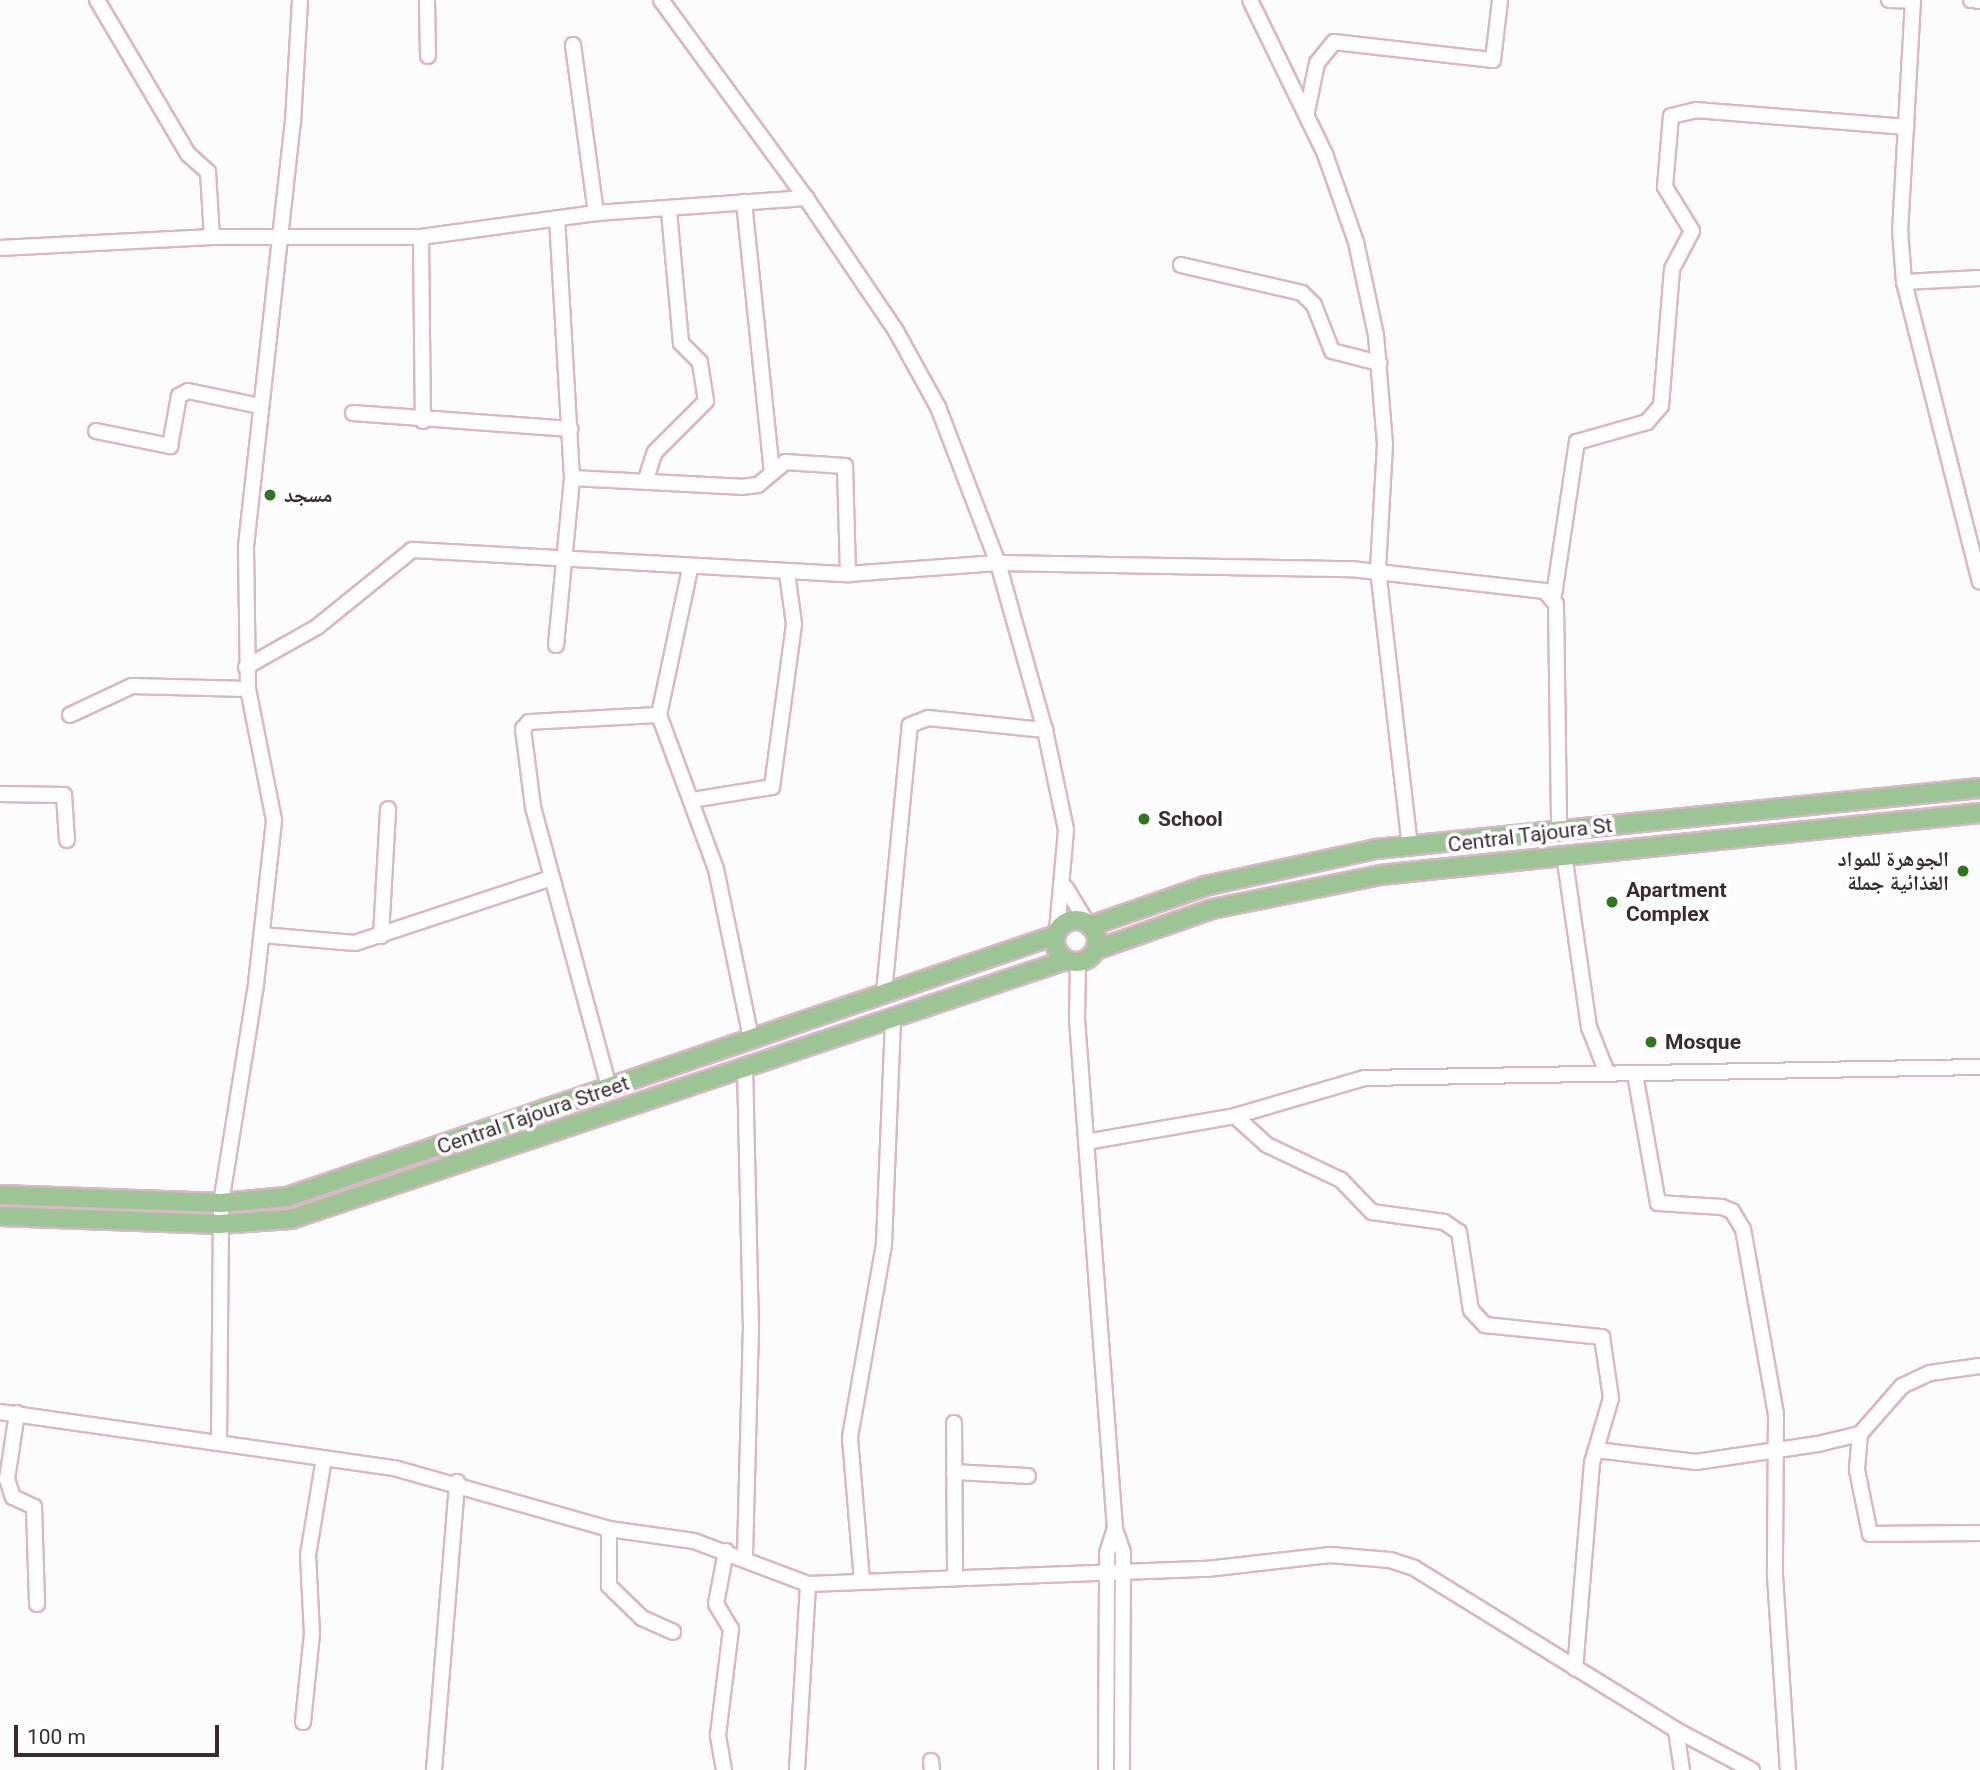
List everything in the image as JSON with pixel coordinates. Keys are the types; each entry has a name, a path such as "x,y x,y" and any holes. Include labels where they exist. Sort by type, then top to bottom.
{"main road":[{"path":"0,1195 221,1203 287,1197 1057,933 1070,921 1088,924 1205,886 1410,845 1559,827 1980,789"},
{"name":"Central Tajoura St","path":"1095,950 1212,909 1380,876 1564,854 1980,813"},
{"path":"1057,933 1056,949 1072,961 1095,950 1088,924"},
{"name":"Central Tajoura Street","path":"0,1216 219,1224 291,1219 745,1066 1072,961"}],"street":[{"path":"97,0 188,154 208,172 212,237"},
{"path":"219,1443 219,1224 262,935 274,820 248,689 246,546 280,241 300,0"},
{"path":"427,0 428,56"},
{"path":"661,0 806,198 896,331 938,407 998,563 1045,730 1064,816 1066,888 1057,933"},
{"path":"1250,0 1307,111 1356,242 1379,363 1385,444 1378,570 1410,845"},
{"path":"1307,111 1317,63 1334,42 1493,60 1500,0"},
{"path":"1889,0 1913,1 1900,230 1904,282 1980,582"},
{"path":"1971,0 1980,1"},
{"path":"573,44 596,213"},
{"path":"1559,827 1554,595 1577,442 1647,422 1661,405 1672,269 1692,231 1665,187 1671,116 1696,110 1906,127"},
{"path":"0,248 212,237 280,241 421,237 596,213 669,211 806,198"},
{"path":"744,202 772,471"},
{"path":"646,479 655,452 706,401 703,369 681,343 669,211"},
{"path":"556,645 572,478 557,220"},
{"path":"421,237 423,421"},
{"path":"1181,265 1302,293 1314,304 1332,351 1379,363"},
{"path":"1904,282 1980,278"},
{"path":"96,431 170,446 179,396 188,391 260,406"},
{"path":"354,413 423,421 570,429"},
{"path":"572,478 646,479 741,487 758,485 785,462 848,471 848,574"},
{"path":"246,667 317,627 407,551 566,559 690,569 848,574 998,563 1378,570 1554,595"},
{"path":"690,569 659,715 716,869 751,1038"},
{"path":"692,800 772,787 794,624 787,572"},
{"path":"70,715 132,686 248,689"},
{"path":"609,1087 526,775 524,725 659,715"},
{"path":"884,993 910,726 928,718 1045,730"},
{"path":"0,794 64,794 67,840"},
{"path":"381,936 388,809"},
{"path":"1564,854 1585,1006 1606,1073"},
{"path":"262,935 334,945 381,936 552,878"},
{"path":"1066,888 1088,924"},
{"path":"1072,961 1115,1529 1124,1571 1122,1770"},
{"path":"862,1581 850,1437 884,1244 893,1018"},
{"path":"745,1066 751,1326 745,1558"},
{"path":"1086,1142 1235,1116 1364,1078 1980,1067"},
{"path":"1635,1074 1658,1203 1722,1207 1732,1211 1743,1229 1779,1452 1775,1576 1788,1770"},
{"path":"1235,1116 1267,1145 1341,1180 1372,1212 1444,1222 1459,1232 1471,1310 1485,1325 1602,1337 1611,1398 1596,1450 1575,1668"},
{"path":"1980,1366 1930,1373 1902,1385 1860,1434 1857,1470 1870,1534 1980,1533"},
{"path":"0,1412 324,1458 457,1482 609,1529 726,1551 808,1584 1124,1571 1331,1555 1390,1560 1414,1568 1676,1730 1752,1770"},
{"path":"17,1413 7,1479 13,1497 34,1507 37,1604"},
{"path":"954,1423 955,1577"},
{"path":"1596,1450 1696,1462 1779,1452 1860,1434"},
{"path":"303,1722 312,1634 308,1555 324,1458"},
{"path":"954,1472 1028,1476"},
{"path":"434,1770 457,1482"},
{"path":"609,1529 609,1586 642,1618 673,1632"},
{"path":"1106,1770 1108,1571 1115,1529"},
{"path":"724,1770 718,1735 731,1629 716,1604 726,1551"},
{"path":"797,1770 808,1584"},
{"path":"1676,1730 1682,1770"}],"place":[{"name":"مسجد","path":"270,495"},
{"name":"School","path":"1144,819"},
{"name":"الجوهرة للمواد الغذائية جملة","path":"1963,871"},
{"name":"Apartment Complex","path":"1612,902"},
{"name":"Mosque","path":"1651,1042"}]}
